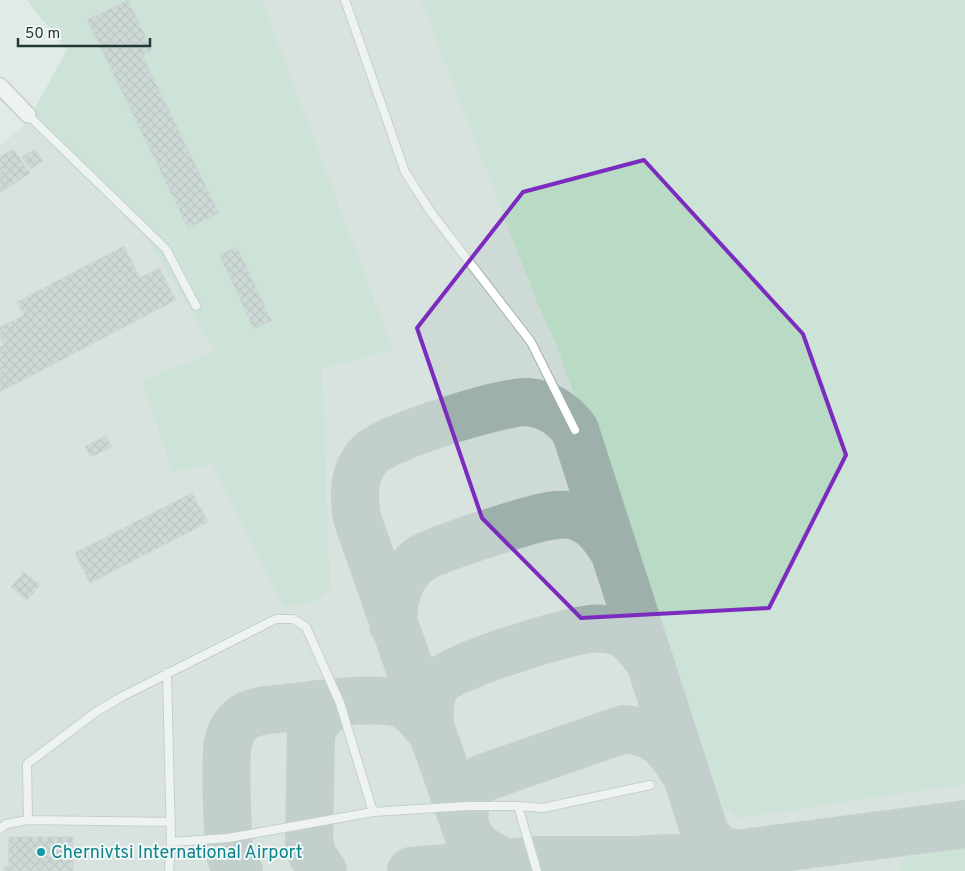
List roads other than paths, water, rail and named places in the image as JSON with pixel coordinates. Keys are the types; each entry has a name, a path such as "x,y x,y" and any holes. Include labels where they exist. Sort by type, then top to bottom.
{"street":[{"path":"0,86 28,115"}],"lane":[{"path":"345,0 405,172 430,211 531,342 574,430"},
{"path":"28,115 166,249 196,306"},
{"path":"28,820 27,764 96,712 167,673 276,619 293,619 306,627 340,703 373,812"},
{"path":"167,673 171,822 170,871"},
{"path":"171,842 228,838 373,812 460,806 543,808 650,785"},
{"path":"518,806 537,871"},
{"path":"0,829 6,824 28,820 171,822"}],"place":[{"name":"Chernivtsi International Airport","path":"41,852"}]}
